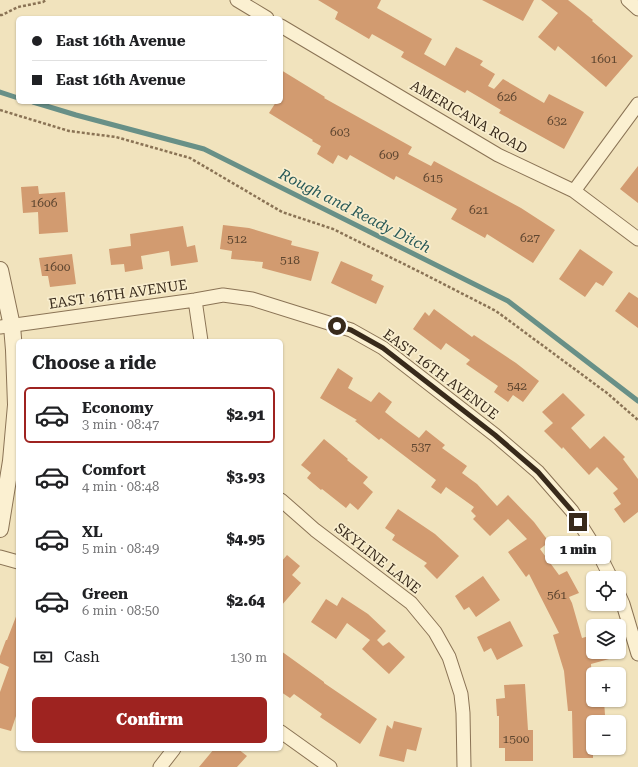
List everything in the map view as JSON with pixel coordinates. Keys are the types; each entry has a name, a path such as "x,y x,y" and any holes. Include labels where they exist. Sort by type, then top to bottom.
{"street":[{"path":"237,0 264,16"},
{"path":"628,0 638,9"},
{"name":"AMERICANA ROAD","path":"283,27 498,155 574,191 638,240"},
{"path":"574,191 638,104"},
{"path":"0,270 7,300 6,326 14,350 16,405 11,461 0,529"},
{"name":"EAST 16TH AVENUE","path":"6,326 223,295 252,299 351,330 383,348 495,435 538,472 572,511 599,554 608,571"},
{"path":"195,300 202,339"},
{"name":"SKYLINE LANE","path":"283,502 315,530 410,603 435,632 450,657 461,694 463,713 464,767"},
{"path":"0,557 16,561"},
{"path":"625,611 638,654"},
{"path":"283,733 330,767"},
{"path":"160,767 172,751"}],"path":[{"path":"0,15 18,7 43,2 46,0"},
{"path":"0,110 69,131 116,137 190,158 282,212 333,229 496,311 607,393 638,420"}],"building":[{"path":"318,0 381,0 377,8 432,39 424,54 445,66 456,47 483,61 480,65 495,74 488,86 494,89 503,79 544,103 549,94 584,112 564,149 499,113 501,110 467,90 465,93 401,57 404,52 372,34 369,39 335,19 338,12"},
{"path":"482,0 534,0 523,21"},
{"path":"541,0 568,0 633,56 606,87 558,46 555,51 538,37 558,13"},
{"path":"283,71 325,97 324,98 412,147 408,154 431,166 434,161 521,208 555,230 533,263 487,234 485,238 451,219 457,209 396,176 394,180 350,155 347,160 338,155 333,164 317,154 321,146 269,113 275,104 283,104"},
{"path":"638,166 638,203 620,189"},
{"path":"38,186 39,194 65,192 68,232 39,234 38,212 23,213 21,187"},
{"path":"223,225 249,228 292,241 291,245 319,252 311,281 262,268 263,262 231,259 232,251 220,249"},
{"path":"183,226 187,247 195,245 198,262 171,266 169,251 141,256 143,269 125,272 124,264 111,265 109,249 131,246 130,234"},
{"path":"580,249 613,272 603,286 596,282 585,297 559,279"},
{"path":"72,254 76,284 50,287 48,276 42,276 39,258"},
{"path":"341,261 373,275 371,280 384,286 376,304 331,283"},
{"path":"629,292 638,298 638,328 615,311"},
{"path":"434,309 472,337 474,335 516,363 539,381 523,402 513,395 508,402 494,392 498,386 466,364 470,360 446,343 441,350 413,329 425,312 429,316"},
{"path":"338,368 353,378 348,388 371,402 379,392 392,402 385,412 419,438 426,430 445,445 442,448 467,466 462,473 477,484 497,506 508,495 534,522 549,542 540,549 559,575 567,571 579,593 569,597 582,638 586,637 586,659 609,659 591,664 591,667 586,667 586,707 604,707 605,715 586,715 586,755 593,755 593,758 573,758 572,711 568,711 564,671 553,635 559,633 529,574 526,577 508,552 527,539 508,519 490,536 473,519 476,516 471,511 474,507 446,487 441,494 431,487 436,480 381,438 379,440 355,421 357,420 320,398"},
{"path":"563,393 585,415 571,428 590,449 604,436 625,457 623,459 638,479 638,512 624,523 614,509 621,504 613,493 618,489 597,467 589,475 563,447 562,449 544,431 553,423 542,412"},
{"path":"324,439 368,477 363,483 373,492 358,510 350,503 346,508 307,478 311,473 301,465"},
{"path":"398,509 435,534 459,556 437,579 424,566 427,563 392,540 395,535 385,528"},
{"path":"287,555 300,566 292,575 301,583 283,604 283,560"},
{"path":"483,576 500,600 476,617 469,607 464,610 455,596"},
{"path":"342,597 368,614 386,631 377,640 383,646 389,642 405,657 389,674 362,649 370,640 347,623 336,639 311,622 326,599 337,606"},
{"path":"16,617 16,716 11,731 0,728 0,692 9,667 0,663 0,656"},
{"path":"510,621 523,646 497,660 491,648 484,652 477,637"},
{"path":"283,652 324,683 377,719 360,744 320,717 322,714 294,694 290,698 283,693"},
{"path":"525,684 528,730 533,730 533,761 505,761 505,748 499,748 499,716 497,716 496,699 505,698 504,685"},
{"path":"394,721 422,728 416,751 407,749 404,762 379,756 387,725 392,729"},
{"path":"212,751 241,751 247,756 237,767 199,767"}],"waterway":[{"name":"Rough and Ready Ditch","path":"0,92 16,97"},
{"name":"Rough and Ready Ditch","path":"40,104 204,149 508,301 638,401"}],"route":[{"path":"337,326 351,330 383,348 495,435 538,472 572,511 578,522"}]}
